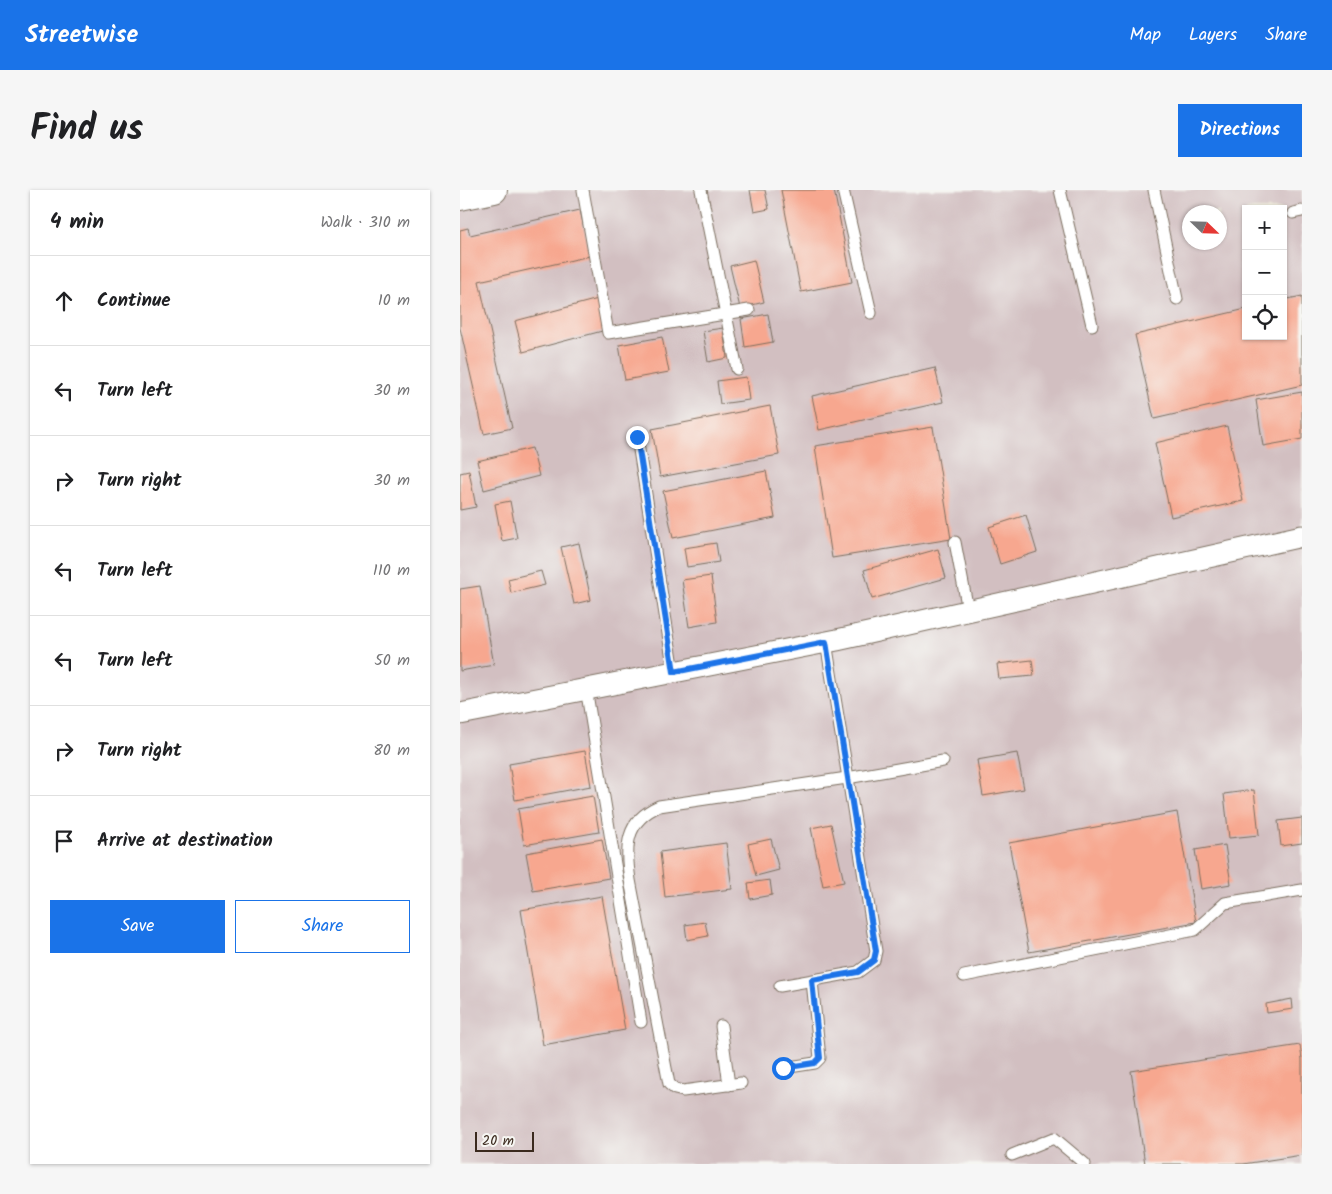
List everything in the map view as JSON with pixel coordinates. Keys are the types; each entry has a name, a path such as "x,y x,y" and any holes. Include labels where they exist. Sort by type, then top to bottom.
{"street":[{"path":"460,198 494,190"},
{"path":"460,714 826,642 1302,536"}],"lane":[{"path":"583,190 608,333 749,310"},
{"path":"701,190 737,369"},
{"path":"843,190 871,313"},
{"path":"1060,190 1092,324"},
{"path":"1154,190 1177,299"},
{"path":"637,437 674,672"},
{"path":"955,542 968,610"},
{"path":"780,986 858,972 874,960 876,951 826,642"},
{"path":"586,688 641,1022"},
{"path":"742,1083 683,1091 675,1089 670,1084 630,880 626,850 633,828 645,812 659,806 847,778 943,761"},
{"path":"964,976 1195,930 1225,903 1302,890"},
{"path":"783,1068 815,1063 820,1058 812,980"},
{"path":"721,1026 730,1085"},
{"path":"1012,1154 1054,1138 1085,1164"}],"shaded area":[{"path":"460,190 1302,190 1302,1164 460,1164"}],"building":[{"path":"750,190 765,190 769,209 754,212"},
{"path":"781,190 834,190 852,282 801,292"},
{"path":"580,210 590,256 479,281 512,428 484,434 460,328 460,230 468,228 470,235"},
{"path":"754,260 764,302 740,308 730,266"},
{"path":"1302,296 1302,385 1154,419 1135,335 1242,310 1242,340 1287,340 1287,299"},
{"path":"598,299 606,330 523,352 515,321"},
{"path":"768,314 773,342 745,347 741,319"},
{"path":"723,328 727,358 708,362 703,331"},
{"path":"662,337 669,372 625,380 619,345"},
{"path":"935,368 943,402 819,430 812,396"},
{"path":"746,377 749,400 720,404 717,381"},
{"path":"1302,392 1302,439 1263,446 1256,400"},
{"path":"770,406 779,455 660,477 652,429"},
{"path":"1227,426 1243,501 1171,517 1155,443"},
{"path":"933,427 951,539 832,558 815,446"},
{"path":"532,448 539,476 484,490 477,461"},
{"path":"469,471 476,507 460,510 460,473"},
{"path":"766,471 775,518 673,538 663,491"},
{"path":"510,501 517,538 502,541 495,504"},
{"path":"1026,515 1037,552 1000,564 989,527"},
{"path":"579,543 591,600 574,604 561,547"},
{"path":"716,543 719,562 687,567 684,548"},
{"path":"938,549 946,578 872,599 864,570"},
{"path":"541,571 545,585 511,593 508,579"},
{"path":"711,576 717,622 689,627 682,580"},
{"path":"480,586 494,665 460,671 460,589"},
{"path":"1032,660 1034,676 999,679 997,664"},
{"path":"585,751 591,786 515,800 509,764"},
{"path":"1017,753 1024,789 983,796 977,760"},
{"path":"1254,790 1259,835 1229,838 1224,794"},
{"path":"593,796 599,832 524,845 518,809"},
{"path":"1177,812 1196,922 1029,952 1009,843"},
{"path":"1302,818 1302,843 1281,846 1278,821"},
{"path":"831,824 844,882 823,886 811,828"},
{"path":"602,839 609,878 533,891 526,853"},
{"path":"771,839 779,870 756,876 748,844"},
{"path":"726,843 732,889 665,897 660,852"},
{"path":"1225,845 1231,884 1201,889 1195,850"},
{"path":"770,880 772,895 750,899 748,883"},
{"path":"602,896 625,1030 543,1045 521,910"},
{"path":"705,922 708,936 687,940 685,925"},
{"path":"1292,999 1293,1009 1267,1013 1266,1004"},
{"path":"1300,1045 1302,1059 1302,1155 1243,1164 1145,1164 1131,1071"}],"route":[{"path":"637,437 674,672 826,642 876,951 874,960 858,972 812,980 820,1058 815,1063 783,1068"}]}
